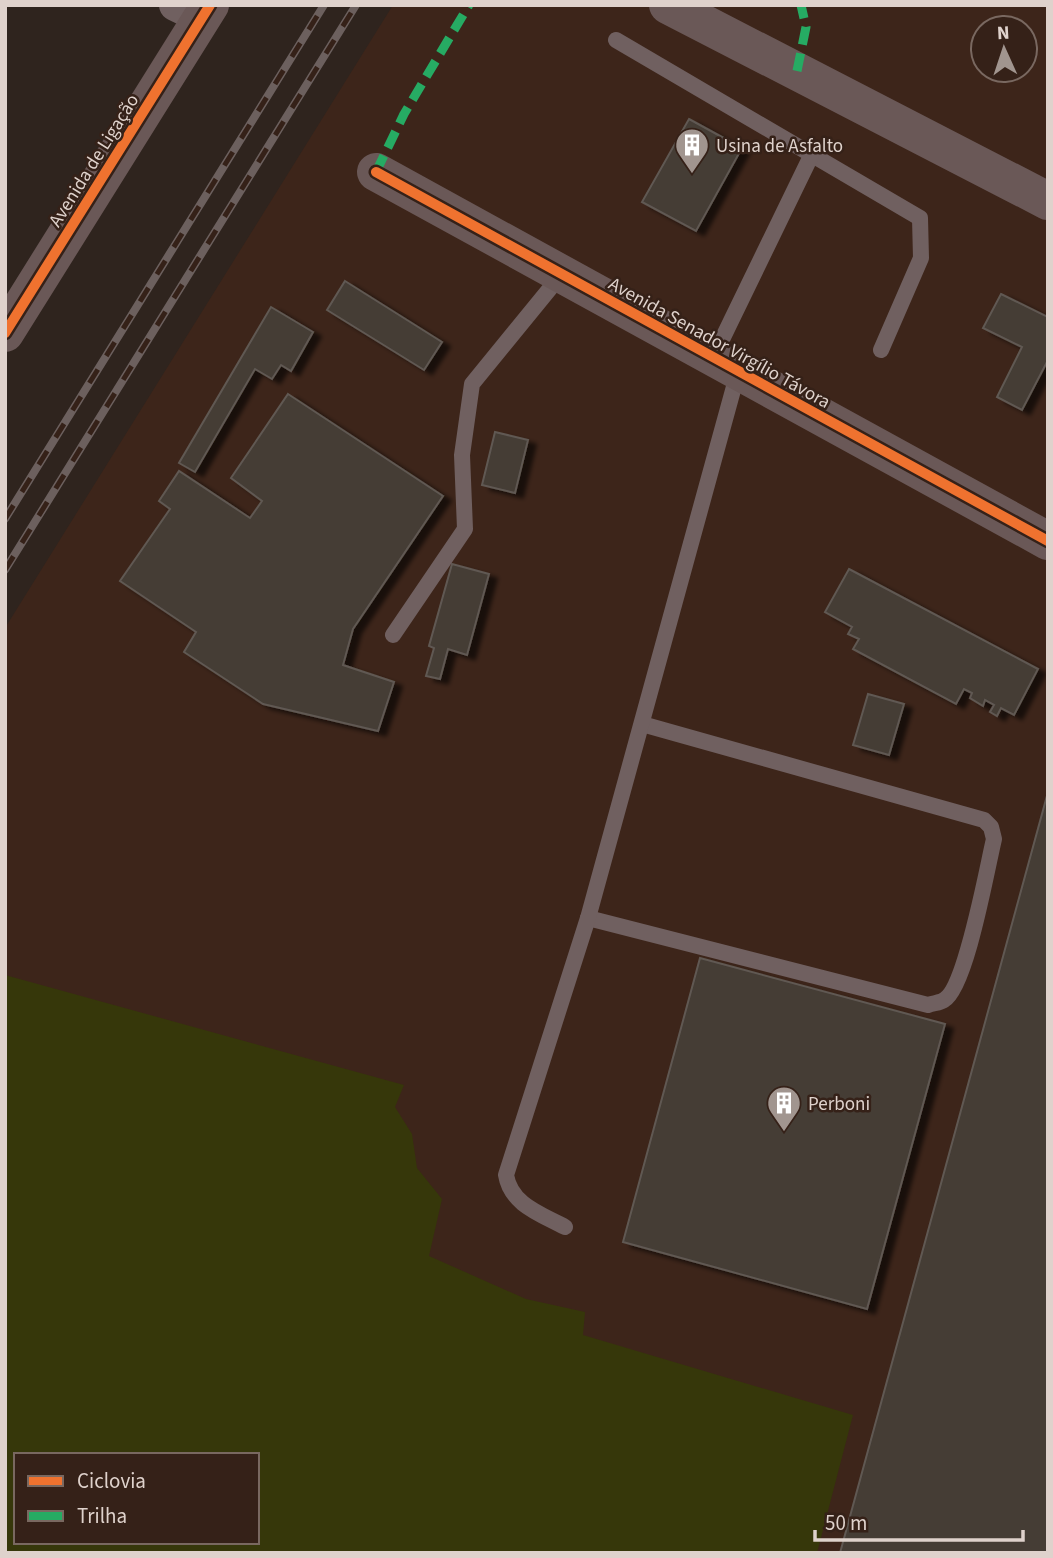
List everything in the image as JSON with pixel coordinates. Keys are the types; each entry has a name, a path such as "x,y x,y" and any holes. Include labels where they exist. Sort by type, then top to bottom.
{"street":[{"path":"668,5 1048,201"},
{"name":"Avenida de Ligação","path":"5,333 196,10"},
{"name":"Avenida Senador Virgílio Távora","path":"376,172 1048,541"}],"lane":[{"path":"616,40 920,218 921,258 881,350"},
{"path":"565,1227 515,1199 509,1189 506,1175 588,918 642,724 725,365 811,156"},
{"path":"393,635 465,529 462,455 472,384 561,275"},
{"path":"588,918 928,1004 945,1000 956,986 965,960 994,839 991,827 984,820 642,724"}],"shaded area":[{"path":"393,5 1048,5 1048,1553 5,1553 5,628"},
{"path":"5,975 404,1085 395,1107 412,1134 417,1168 442,1199 429,1256 526,1299 585,1312 583,1335 853,1415 817,1553 5,1553"}],"building":[{"name":"Usina de Asfalto","path":"689,119 742,148 696,231 642,202"},
{"path":"345,281 442,342 424,370 327,310"},
{"path":"1001,294 1048,317 1048,360 1022,410 997,397 1022,347 983,328"},
{"path":"271,307 313,332 291,371 281,365 272,379 255,369 195,472 179,463"},
{"path":"288,394 443,496 353,629 343,665 394,682 378,731 263,704 184,652 196,632 120,581 170,509 159,501 179,471 250,518 262,501 231,478"},
{"path":"495,432 528,440 515,493 482,485"},
{"path":"452,564 489,574 467,655 448,649 440,679 426,676 434,648 429,646"},
{"path":"849,569 1038,669 1014,715 1001,708 997,716 990,712 994,705 985,700 983,706 970,698 972,693 964,689 956,704 853,649 859,639 848,634 852,627 825,612"},
{"path":"868,694 904,704 889,755 853,745"},
{"path":"1048,792 1048,1553 840,1553"},
{"name":"Perboni","path":"700,958 945,1024 867,1309 623,1242"}],"railway":[{"path":"5,519 324,5"},
{"path":"5,570 356,5"}],"marked path":[{"path":"376,172 404,114 469,5"},
{"path":"797,71 806,27 801,5"}],"cycle path":[{"path":"5,333 210,5"},
{"path":"376,172 1048,541"}],"place":[{"name":"Usina de Asfalto","path":"692,175"},
{"name":"Perboni","path":"784,1133"}]}
